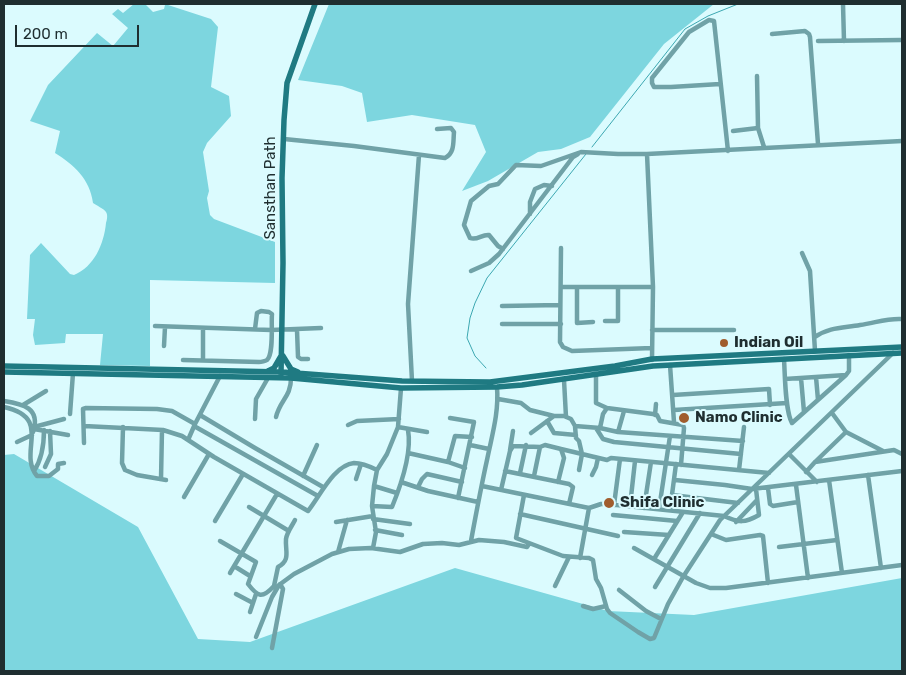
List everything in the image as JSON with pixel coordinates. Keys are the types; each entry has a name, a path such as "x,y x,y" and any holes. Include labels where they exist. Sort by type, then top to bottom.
{"main road":[{"name":"Sansthan Path","path":"281,375 284,264 282,178 287,83 315,4"},
{"path":"281,375 291,378 401,388 497,387 564,380 653,366 849,355 893,350 902,347"},
{"path":"4,372 220,376 300,373 412,381 490,382 615,366 652,359 815,351 893,350 902,353"},
{"path":"4,366 267,375 274,368 282,354 291,369 300,373"}],"street":[{"path":"843,4 844,41"},
{"path":"720,84 654,87 652,78 689,32 709,20 714,21 728,151"},
{"path":"772,34 805,31 809,34 818,144"},
{"path":"818,41 902,40"},
{"path":"757,76 758,128 764,147"},
{"path":"733,131 758,128"},
{"path":"284,139 445,158 450,156 453,151 454,129 438,129"},
{"path":"503,249 487,234 475,239 470,238 464,225 471,201 489,186 498,184 516,165 541,166 581,152 647,154 902,141"},
{"path":"471,271 489,263 503,249 573,157 581,152"},
{"path":"647,154 653,287 653,366"},
{"path":"412,381 408,304 419,155"},
{"path":"530,214 530,202 535,189 552,186"},
{"path":"561,248 560,342 563,347 566,349 604,350 652,348"},
{"path":"802,253 810,272 815,351"},
{"path":"561,287 653,287"},
{"path":"578,287 577,323 593,322"},
{"path":"605,321 618,321 618,287"},
{"path":"502,306 560,305"},
{"path":"183,360 259,362 266,360 269,358 271,350 272,314 266,311 257,313 255,329"},
{"path":"815,337 828,330 885,319 902,319"},
{"path":"502,324 561,324"},
{"path":"155,326 271,330 321,328"},
{"path":"164,346 165,327"},
{"path":"203,328 203,360"},
{"path":"298,330 298,357 308,359"},
{"path":"652,330 734,330"},
{"path":"524,495 516,538 568,557 589,558 593,560 596,579 599,582 610,613 650,639 654,638 657,635 661,619 683,577 724,516 832,413 893,350"},
{"path":"784,359 792,423 846,375 849,371 849,355"},
{"path":"670,365 674,422"},
{"path":"70,414 73,374"},
{"path":"255,420 256,399 267,375"},
{"path":"596,375 596,403 607,408 655,415 660,421 683,425 684,437 670,510"},
{"path":"786,379 846,375"},
{"path":"188,440 220,376"},
{"path":"816,377 818,400"},
{"path":"276,417 278,407 290,392 291,378"},
{"path":"801,378 804,412"},
{"path":"564,380 566,417"},
{"path":"471,541 496,422 497,387"},
{"path":"373,548 375,530 372,506 374,486 377,470 387,454 398,427 401,388"},
{"path":"673,395 769,389 770,405"},
{"path":"23,405 46,391"},
{"path":"498,399 521,403 530,410 571,419 575,426 576,438 579,441 582,454 579,470"},
{"path":"4,401 23,405 32,413 31,455 34,471 37,476 48,477 58,469 58,464 64,463"},
{"path":"674,410 788,403"},
{"path":"655,415 656,404"},
{"path":"4,407 23,414 33,431"},
{"path":"607,408 598,428 603,439 614,442 741,454"},
{"path":"84,442 84,409 157,409 172,411 318,496"},
{"path":"618,432 624,411"},
{"path":"832,413 846,432 883,452"},
{"path":"200,415 323,487"},
{"path":"531,433 554,416"},
{"path":"17,442 33,431 64,418"},
{"path":"450,418 474,422 458,498"},
{"path":"348,425 357,420 398,419"},
{"path":"547,421 554,433 576,435"},
{"path":"84,426 162,430 182,436 277,494 308,510 323,487 342,466 356,463 377,470"},
{"path":"575,426 618,432 742,442"},
{"path":"398,427 427,432"},
{"path":"123,428 122,463 125,470 137,475 163,479 162,430"},
{"path":"739,470 744,428"},
{"path":"33,431 44,430 68,435"},
{"path":"34,471 43,448 44,430"},
{"path":"372,506 392,507 398,493 410,447 408,430"},
{"path":"45,467 51,454 50,431"},
{"path":"501,490 513,431"},
{"path":"806,472 846,432"},
{"path":"448,462 455,436 472,436"},
{"path":"659,509 670,436"},
{"path":"470,444 489,449"},
{"path":"303,476 318,445"},
{"path":"520,473 526,445"},
{"path":"510,451 514,446 540,447 545,445 598,458 769,473"},
{"path":"534,476 540,447"},
{"path":"558,482 564,458 561,449"},
{"path":"814,462 894,450 902,454"},
{"path":"408,452 465,468"},
{"path":"184,497 209,454"},
{"path":"790,454 817,482"},
{"path":"592,475 598,458"},
{"path":"614,505 620,459"},
{"path":"630,506 636,461"},
{"path":"644,508 650,462"},
{"path":"356,479 361,464"},
{"path":"506,471 569,484 573,487 569,504"},
{"path":"675,480 754,489 902,471"},
{"path":"215,521 243,474"},
{"path":"418,487 427,474 462,482"},
{"path":"868,475 881,568"},
{"path":"829,480 842,573"},
{"path":"401,482 428,491 478,502"},
{"path":"796,485 808,578"},
{"path":"374,486 398,493"},
{"path":"482,486 589,508 601,504 630,506 724,516 736,522 749,521 759,515 754,489"},
{"path":"768,488 770,504 773,506 798,502"},
{"path":"230,573 277,494"},
{"path":"672,495 738,503"},
{"path":"736,522 757,500"},
{"path":"248,507 289,531"},
{"path":"580,558 589,508"},
{"path":"654,559 683,512"},
{"path":"520,514 618,536"},
{"path":"655,587 700,514"},
{"path":"613,515 677,522"},
{"path":"336,522 373,517 410,524"},
{"path":"256,637 277,585 278,567 285,562 287,555 286,537 295,520"},
{"path":"338,552 347,520"},
{"path":"375,530 402,535"},
{"path":"624,532 669,535"},
{"path":"711,534 726,540 763,536 768,583"},
{"path":"779,547 837,540"},
{"path":"220,541 257,564 248,584 256,594 261,595 267,593 294,574 338,552 349,549 373,548 400,552 423,544 442,543 459,545 471,541 493,541 527,547 529,544"},
{"path":"634,548 683,577 710,588 768,583 902,565"},
{"path":"555,586 568,557"},
{"path":"234,566 250,576"},
{"path":"272,648 284,589 277,585"},
{"path":"619,590 646,611 661,619"},
{"path":"236,594 253,603"},
{"path":"250,612 256,594"},
{"path":"583,606 593,609 606,606"}],"shaded area":[{"path":"134,4 145,4 153,12 164,9 165,5 168,5 211,19 218,27 211,87 229,96 231,116 207,143 203,152 209,191 207,198 210,215 214,219 275,242 275,283 150,280 150,366 100,365 103,334 66,334 65,343 35,345 33,335 35,319 27,319 30,255 41,243 70,274 74,275 87,266 97,254 103,239 107,218 107,213 93,203 85,180 69,162 55,153 60,131 30,121 48,85 97,33 113,46 128,28 112,14 118,9 123,13"},
{"path":"329,4 714,4 664,44 590,137 561,149 538,152 488,181 462,191 486,152 475,125 412,115 367,122 362,93 342,86 298,80"},
{"path":"14,454 138,527 198,639 250,642 455,568 608,611 694,615 902,578 902,671 4,671 4,455"}],"waterway":[{"path":"592,147 685,29 708,16 738,4"},
{"path":"486,368 475,356 467,338 470,318 475,303 487,278 586,154"}],"place":[{"name":"Indian Oil","path":"724,343"},
{"name":"Namo Clinic","path":"684,418"},
{"name":"Shifa Clinic","path":"609,503"}]}
